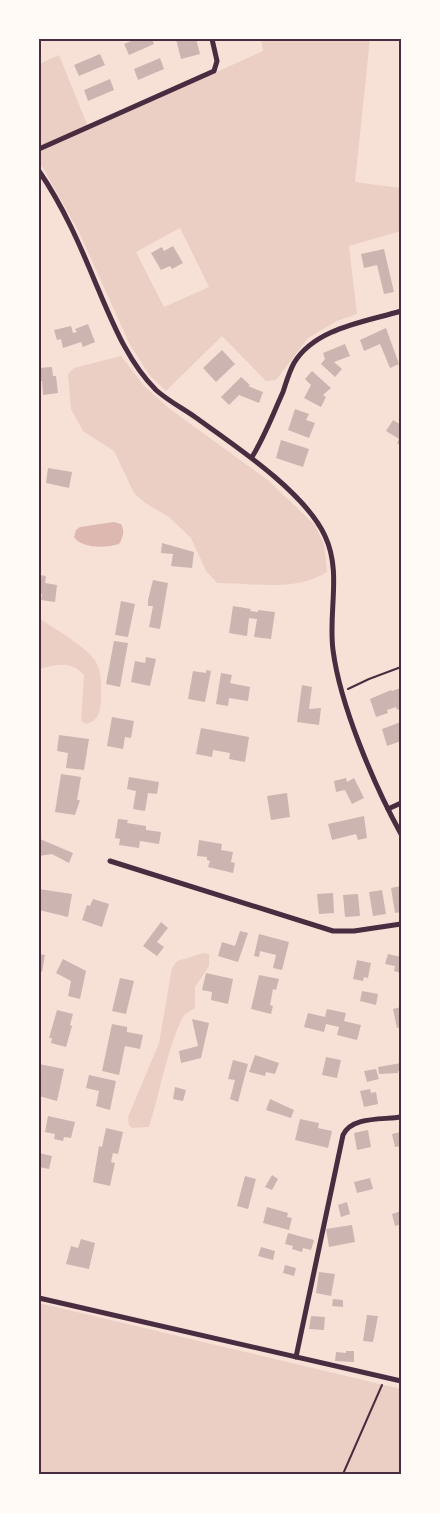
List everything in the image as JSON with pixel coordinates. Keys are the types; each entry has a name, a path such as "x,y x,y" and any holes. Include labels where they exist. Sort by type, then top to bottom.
{"street":[{"path":"39,149 214,70 217,61 212,39"},
{"path":"39,171 51,188 74,234 112,320 144,377 158,392 252,457 311,514 325,536 331,556 334,586 332,646 342,691 356,733 388,809 401,834"},
{"path":"252,457 263,439 294,363 307,348 320,338 340,329 401,311"},
{"path":"388,809 401,803"},
{"path":"110,861 333,931 354,931 401,924"},
{"path":"296,1357 343,1135 350,1125 367,1120 401,1117"},
{"path":"39,1298 401,1381"}],"path":[{"path":"342,691 401,667"},
{"path":"343,1474 385,1378"}],"shaded area":[{"path":"261,39 370,39 355,182 401,188 401,231 349,246 357,314 337,321 308,338 276,380 266,381 222,336 166,391 150,376 129,343 79,232 39,161 39,64 59,55 89,129 263,51","holes":["180,228 209,287 164,307 136,252"]},
{"path":"121,356 145,387 170,409 269,481 315,525 324,544 327,572 302,582 288,584 217,583 206,571 191,538 169,517 145,503 134,493 114,451 83,431 71,409 68,374 74,368"},
{"path":"114,522 121,524 123,529 119,544 102,547 89,546 74,537 76,530 80,527"},
{"path":"39,618 80,645 93,658 99,668 101,686 100,711 95,720 87,724 81,721 84,675 79,670 68,665 57,665 39,669"},
{"path":"204,953 209,954 209,966 195,987 195,1008 184,1016 178,1028 168,1056 149,1127 132,1128 129,1125 128,1117 159,1043 172,968 177,961"},
{"path":"39,1303 401,1389 401,1474 39,1474"}],"building":[{"path":"136,39 152,39 154,44 129,55 124,44"},
{"path":"176,39 196,39 200,54 181,59"},
{"path":"100,54 105,65 79,76 74,65"},
{"path":"160,58 164,69 138,80 134,69"},
{"path":"110,79 114,90 88,101 84,90"},
{"path":"173,246 183,263 172,269 170,266 161,270 151,253 162,247 164,251"},
{"path":"384,249 394,292 384,294 377,265 364,268 361,254"},
{"path":"88,324 95,342 83,347 81,342 63,348 61,339 57,340 54,330 71,326 73,333 77,332 75,329"},
{"path":"386,328 399,364 390,368 380,344 364,351 360,340"},
{"path":"345,344 350,356 334,362 342,369 335,377 321,364 325,359 323,353"},
{"path":"222,350 235,364 216,382 203,368"},
{"path":"52,367 53,376 56,376 58,393 43,395 42,381 39,381 39,368"},
{"path":"312,371 331,388 323,395 326,397 321,407 304,398 311,385 305,379"},
{"path":"241,377 250,385 248,386 263,392 259,403 239,395 229,405 221,397"},
{"path":"295,409 309,414 306,420 315,423 309,438 288,430"},
{"path":"393,420 401,425 401,446 397,443 399,439 386,431"},
{"path":"281,440 309,449 303,467 276,458"},
{"path":"48,468 72,472 69,488 46,483"},
{"path":"162,543 194,552 192,568 171,566 173,554 161,553"},
{"path":"39,575 46,576 45,583 57,585 55,602 41,600"},
{"path":"153,580 168,583 160,629 149,627 153,606 148,606 148,600"},
{"path":"121,601 135,604 128,637 115,635"},
{"path":"233,606 251,609 250,611 275,612 271,639 254,637 257,619 249,618 247,636 229,633"},
{"path":"114,641 128,643 120,687 106,684"},
{"path":"146,657 156,659 150,686 131,682 135,661 145,663"},
{"path":"206,670 211,671 205,702 188,699 193,671 206,673"},
{"path":"221,673 232,675 230,683 250,687 248,701 229,698 228,706 216,704"},
{"path":"302,685 312,687 309,709 321,708 319,725 297,722"},
{"path":"401,688 401,708 397,710 396,707 387,710 388,713 376,717 370,699"},
{"path":"112,717 134,721 131,738 125,737 123,749 107,746"},
{"path":"401,722 401,741 387,746 382,729"},
{"path":"201,728 249,737 245,762 229,759 230,753 213,750 212,757 196,754"},
{"path":"59,735 89,739 84,770 66,768 68,753 57,751"},
{"path":"61,774 81,777 77,800 80,800 75,815 55,812"},
{"path":"129,777 159,782 157,794 148,793 145,811 133,809 136,791 127,789"},
{"path":"346,778 347,782 354,778 364,798 352,804 345,790 336,792 334,781"},
{"path":"287,793 290,817 271,820 267,796"},
{"path":"364,816 367,838 358,840 356,834 332,840 328,824"},
{"path":"118,819 128,820 127,823 146,826 146,830 161,832 159,844 140,841 139,848 119,845 120,839 115,838"},
{"path":"40,839 73,853 69,863 52,854 39,856"},
{"path":"199,840 222,844 221,850 233,852 231,862 235,863 233,873 208,867 210,861 207,860 207,857 197,856"},
{"path":"401,886 401,912 395,913 391,888"},
{"path":"39,889 72,894 68,917 39,910"},
{"path":"382,890 386,914 373,916 369,892"},
{"path":"333,893 334,913 319,914 317,894"},
{"path":"358,894 360,916 345,917 343,895"},
{"path":"93,899 109,904 102,927 82,920 87,905 90,906"},
{"path":"161,922 168,928 157,942 164,947 157,956 143,946"},
{"path":"240,931 248,933 238,962 218,956 222,942 235,946"},
{"path":"259,934 289,942 282,970 273,968 276,955 260,951 259,957 254,956"},
{"path":"39,954 45,955 42,972 39,971"},
{"path":"388,954 401,957 401,973 394,971 395,966 385,964"},
{"path":"63,959 86,971 80,999 68,996 71,981 56,973"},
{"path":"357,960 371,963 368,978 364,977 363,981 353,979"},
{"path":"206,973 233,979 228,1004 211,1000 212,992 202,990"},
{"path":"259,975 279,979 276,990 273,989 270,1005 273,1006 271,1014 251,1009"},
{"path":"120,978 134,981 126,1014 112,1011"},
{"path":"362,991 378,994 376,1005 360,1001"},
{"path":"401,1007 401,1027 397,1028 393,1009"},
{"path":"327,1009 346,1013 344,1021 361,1025 357,1040 337,1035 339,1027 326,1024 324,1032 304,1027 308,1013 325,1017"},
{"path":"57,1010 73,1014 70,1025 72,1026 66,1047 51,1043 52,1038 49,1038"},
{"path":"192,1019 209,1023 201,1058 181,1063 179,1051 198,1046"},
{"path":"112,1024 127,1027 127,1032 143,1035 140,1049 125,1046 119,1075 102,1071"},
{"path":"255,1055 279,1063 275,1074 266,1072 265,1076 249,1072"},
{"path":"326,1057 341,1060 337,1078 322,1075"},
{"path":"233,1060 248,1064 238,1102 230,1099 235,1080 228,1079"},
{"path":"401,1063 401,1070 398,1073 379,1074 378,1067"},
{"path":"39,1064 64,1069 57,1101 39,1096"},
{"path":"376,1069 379,1079 367,1082 364,1071"},
{"path":"89,1075 116,1081 110,1110 96,1106 99,1091 86,1088"},
{"path":"175,1087 186,1090 183,1101 173,1099"},
{"path":"370,1089 371,1093 376,1092 378,1104 364,1107 360,1091"},
{"path":"270,1099 294,1110 291,1118 266,1110"},
{"path":"48,1116 75,1122 71,1138 64,1137 63,1141 54,1139 55,1134 45,1132"},
{"path":"300,1119 319,1123 318,1128 332,1131 328,1148 295,1140"},
{"path":"106,1128 123,1132 118,1154 113,1153 111,1162 115,1163 110,1186 93,1182 99,1146 102,1147"},
{"path":"368,1130 371,1147 357,1150 354,1133"},
{"path":"401,1132 401,1146 395,1147 392,1134"},
{"path":"39,1153 52,1156 49,1169 39,1167"},
{"path":"272,1175 278,1179 272,1190 265,1187"},
{"path":"245,1176 256,1179 248,1209 237,1206"},
{"path":"370,1178 373,1189 357,1193 354,1182"},
{"path":"347,1202 350,1214 341,1217 338,1205"},
{"path":"267,1207 288,1213 287,1217 292,1218 289,1230 263,1223"},
{"path":"401,1211 401,1224 395,1226 392,1214"},
{"path":"352,1225 355,1242 329,1247 326,1229"},
{"path":"288,1233 314,1240 311,1250 303,1248 302,1252 292,1249 293,1246 285,1244"},
{"path":"81,1239 95,1243 89,1269 66,1264 71,1246 78,1248"},
{"path":"261,1247 275,1251 273,1260 258,1256"},
{"path":"285,1265 296,1268 294,1276 283,1273"},
{"path":"319,1272 335,1274 331,1296 316,1293"},
{"path":"333,1299 343,1300 343,1307 332,1306"},
{"path":"367,1315 378,1316 373,1342 363,1341"},
{"path":"311,1316 325,1317 324,1330 309,1329"},
{"path":"346,1351 354,1351 354,1362 335,1361 336,1352 346,1353"}]}
